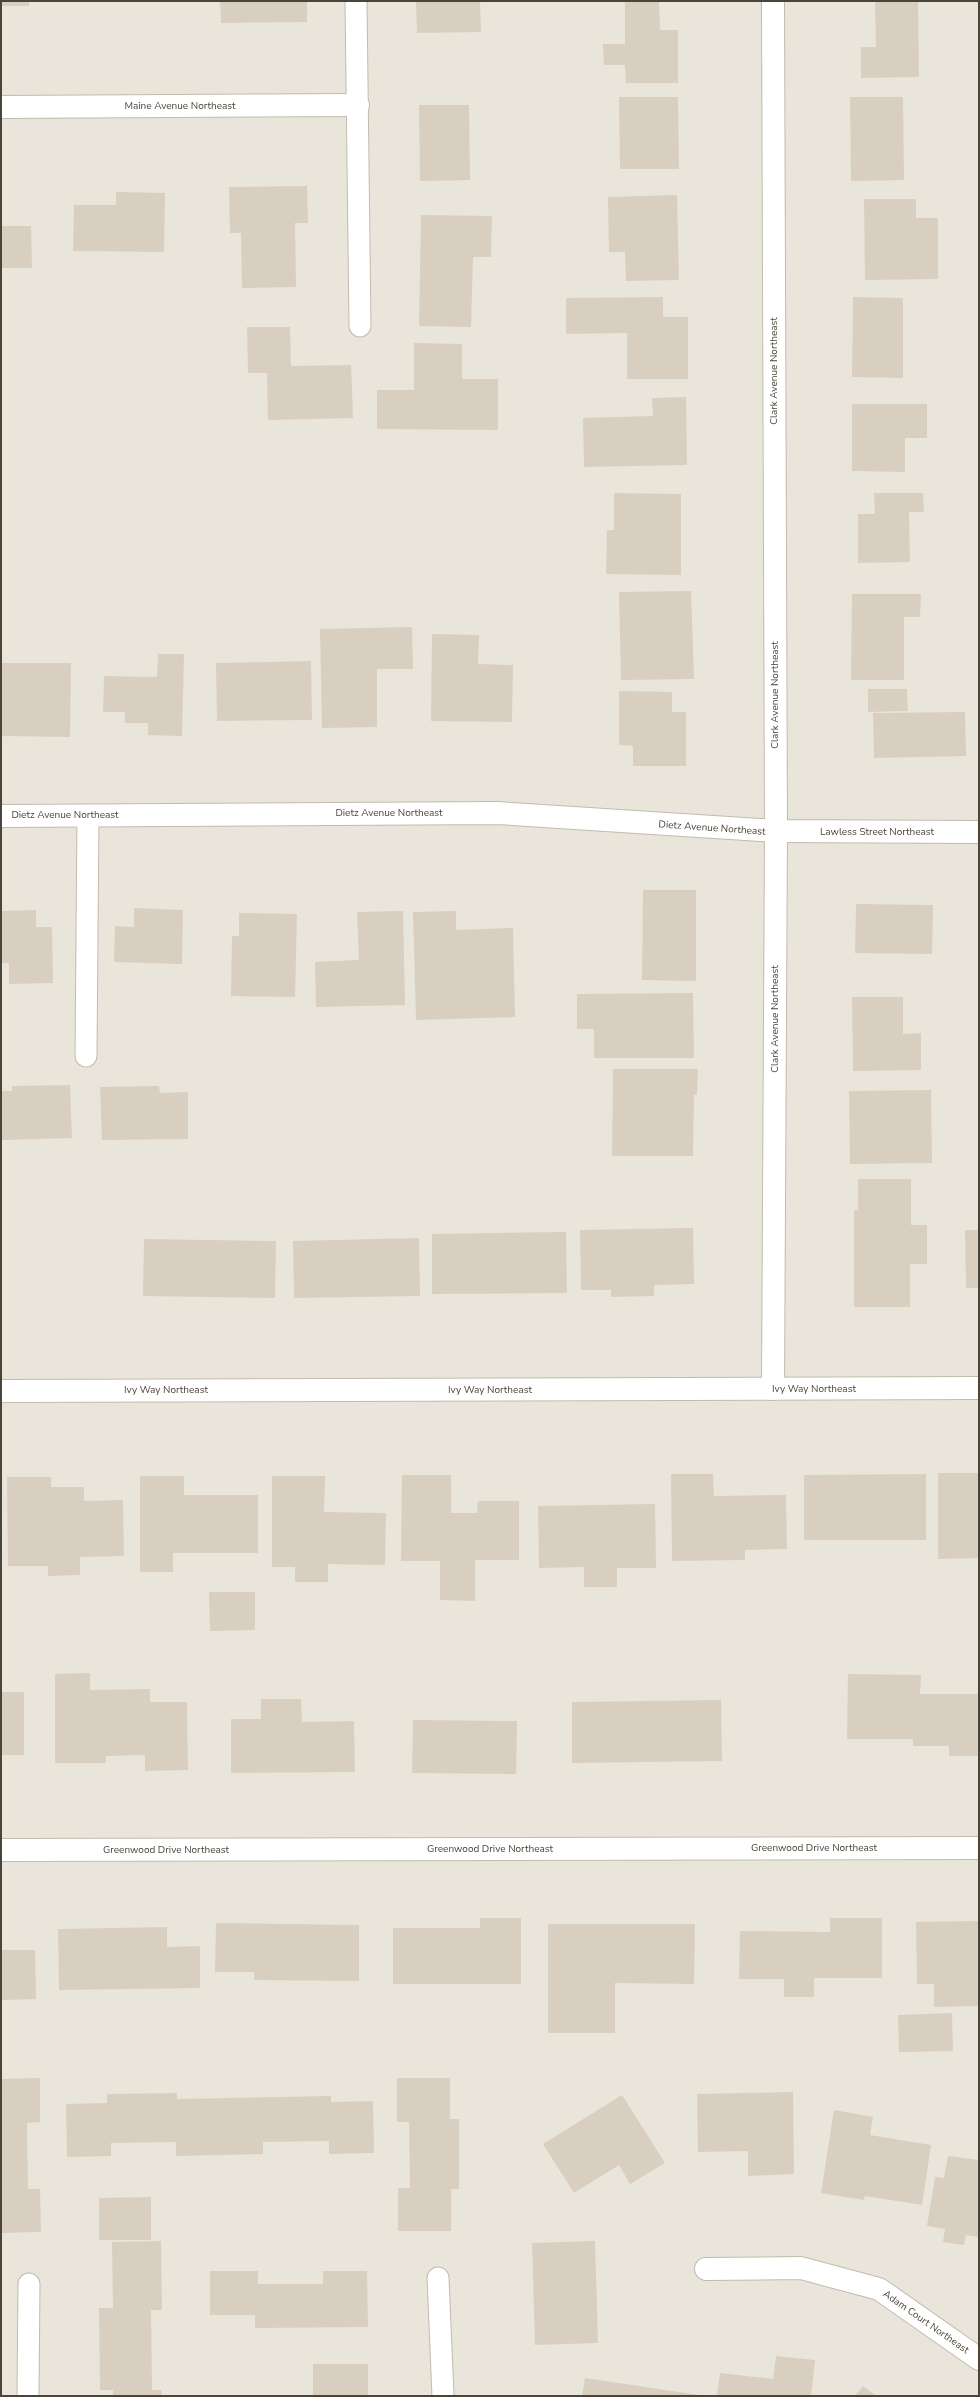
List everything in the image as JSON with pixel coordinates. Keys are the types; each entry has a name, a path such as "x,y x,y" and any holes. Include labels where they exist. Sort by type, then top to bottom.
{"street":[{"name":"Clark Avenue Northeast","path":"772,1390 776,832 773,1"},
{"name":"Maine Avenue Northeast","path":"1,107 358,105"},
{"name":"Dietz Avenue Northeast","path":"1,816 497,813 776,832"},
{"name":"Lawless Street Northeast","path":"776,832 979,832"},
{"name":"Ivy Way Northeast","path":"1,1391 772,1390 979,1388"},
{"name":"Greenwood Drive Northeast","path":"1,1850 979,1848"},
{"name":"Adam Court Northeast","path":"706,2269 801,2268 879,2289 979,2359"}],"lane":[{"path":"356,1 360,326"},
{"path":"86,1056 88,815"},
{"path":"438,2278 443,2396"},
{"path":"28,2396 29,2284"}],"shaded area":[{"path":"1,1 979,1 979,2396 1,2396"}],"building":[{"path":"1,1 29,1 29,6 1,6"},
{"path":"220,1 307,1 307,22 221,23"},
{"path":"416,1 480,1 481,32 417,33"},
{"path":"625,1 659,1 660,30 678,30 678,83 626,83 625,65 604,65 603,44 625,44"},
{"path":"875,1 918,1 919,77 861,78 861,47 876,47"},
{"path":"619,97 678,97 679,169 620,169"},
{"path":"850,97 903,97 904,180 851,181"},
{"path":"419,105 469,105 470,180 420,181"},
{"path":"307,186 308,223 295,223 296,287 242,288 241,233 230,233 229,187"},
{"path":"116,192 165,193 164,252 73,251 74,205 116,205"},
{"path":"677,195 679,280 626,281 625,252 609,252 608,197"},
{"path":"864,199 916,199 916,218 938,218 938,279 865,280"},
{"path":"421,215 492,216 491,257 473,257 471,327 419,326"},
{"path":"1,226 31,226 32,268 1,268"},
{"path":"663,297 663,317 688,317 688,379 627,379 627,333 566,334 566,298"},
{"path":"853,297 903,298 903,378 852,377"},
{"path":"247,327 290,327 291,366 351,365 353,418 268,420 267,373 248,373"},
{"path":"414,343 462,344 462,379 498,379 498,430 377,429 377,390 414,390"},
{"path":"686,397 687,465 584,467 583,418 653,416 652,398"},
{"path":"852,404 927,404 927,438 905,438 905,472 852,471"},
{"path":"614,493 681,494 681,575 606,574 607,530 614,530"},
{"path":"874,493 923,493 924,512 909,512 910,562 858,563 858,514 875,514"},
{"path":"691,591 694,679 621,680 619,592"},
{"path":"852,594 921,594 920,617 904,617 904,680 851,680"},
{"path":"412,627 413,669 377,669 377,727 322,728 320,629"},
{"path":"432,634 479,635 478,664 513,665 512,722 431,721"},
{"path":"158,654 184,654 182,736 148,735 148,723 125,723 125,712 103,712 104,676 157,677"},
{"path":"311,661 312,720 217,721 216,663"},
{"path":"1,663 71,663 70,737 1,736"},
{"path":"868,689 907,689 908,711 868,712"},
{"path":"619,691 672,692 672,712 686,712 686,766 633,766 633,746 619,745"},
{"path":"965,712 966,756 874,758 873,713"},
{"path":"643,890 696,890 696,981 642,980"},
{"path":"856,904 933,905 932,954 855,953"},
{"path":"134,908 183,910 182,964 114,962 115,926 134,927"},
{"path":"36,910 36,927 52,927 53,983 9,984 9,963 1,963 1,911"},
{"path":"403,911 405,1005 316,1007 315,962 359,960 357,912"},
{"path":"456,911 456,930 513,928 515,1017 416,1020 413,912"},
{"path":"239,913 297,914 295,997 231,996 232,936 239,936"},
{"path":"693,993 694,1058 594,1058 594,1029 577,1029 577,994"},
{"path":"852,997 903,997 903,1034 921,1033 921,1070 853,1071"},
{"path":"613,1069 698,1069 697,1095 694,1095 693,1156 612,1156"},
{"path":"70,1085 72,1138 1,1140 1,1091 12,1091 12,1086"},
{"path":"159,1086 160,1093 188,1092 188,1139 102,1140 100,1087"},
{"path":"931,1090 932,1163 850,1164 849,1091"},
{"path":"858,1179 911,1179 911,1225 927,1225 927,1264 910,1264 910,1307 854,1307 854,1210 858,1210"},
{"path":"693,1228 694,1284 654,1285 654,1296 611,1297 611,1290 581,1290 580,1230"},
{"path":"965,1230 979,1230 979,1288 966,1288"},
{"path":"566,1232 567,1293 432,1294 432,1234"},
{"path":"419,1238 420,1296 294,1298 293,1241"},
{"path":"144,1239 276,1241 275,1298 143,1296"},
{"path":"938,1473 979,1473 979,1558 938,1559"},
{"path":"671,1474 713,1474 714,1496 786,1495 787,1549 745,1550 745,1560 672,1561"},
{"path":"926,1474 926,1540 804,1540 804,1475"},
{"path":"402,1475 451,1475 451,1513 477,1513 478,1501 519,1501 519,1560 475,1560 475,1601 440,1600 440,1561 401,1561"},
{"path":"140,1476 184,1476 184,1495 258,1495 258,1553 173,1553 173,1572 140,1572"},
{"path":"272,1476 325,1476 324,1512 386,1513 385,1565 328,1564 328,1582 295,1582 295,1567 272,1567"},
{"path":"7,1477 51,1477 51,1487 84,1487 84,1501 123,1500 124,1556 80,1557 80,1575 48,1576 48,1566 8,1566"},
{"path":"655,1504 656,1568 617,1568 617,1587 584,1587 584,1567 539,1568 538,1506"},
{"path":"209,1592 255,1592 255,1630 210,1631"},
{"path":"90,1673 90,1690 150,1689 150,1702 187,1702 188,1770 145,1771 145,1755 106,1756 106,1763 55,1763 55,1674"},
{"path":"848,1674 921,1675 920,1694 979,1694 979,1756 949,1756 949,1746 913,1746 913,1739 847,1739"},
{"path":"1,1692 24,1692 24,1755 1,1755"},
{"path":"261,1699 301,1699 302,1722 354,1721 355,1772 231,1773 231,1719 261,1719"},
{"path":"721,1700 722,1761 572,1763 572,1702"},
{"path":"413,1720 517,1721 516,1774 412,1773"},
{"path":"480,1918 521,1918 521,1984 393,1984 393,1928 480,1928"},
{"path":"830,1918 882,1918 882,1978 814,1978 814,1997 784,1997 784,1979 739,1979 740,1931 830,1932"},
{"path":"979,1921 979,2006 934,2007 934,1984 917,1984 916,1922"},
{"path":"216,1923 359,1925 359,1981 254,1980 254,1972 215,1972"},
{"path":"548,1924 695,1924 694,1984 615,1983 615,2033 548,2033"},
{"path":"167,1927 167,1947 200,1946 200,1988 59,1990 58,1929"},
{"path":"1,1950 35,1950 36,1999 1,2000"},
{"path":"952,2013 953,2051 899,2052 898,2015"},
{"path":"40,2078 40,2122 27,2123 28,2189 40,2189 41,2232 1,2233 1,2079"},
{"path":"397,2078 450,2078 450,2119 459,2119 459,2189 451,2189 451,2231 398,2231 398,2188 410,2188 409,2122 397,2122"},
{"path":"793,2092 794,2174 748,2176 748,2151 698,2152 697,2094"},
{"path":"177,2093 177,2099 331,2096 331,2102 373,2101 374,2153 329,2154 329,2141 263,2142 263,2154 176,2156 176,2142 111,2143 111,2156 67,2157 66,2104 107,2103 107,2094"},
{"path":"622,2095 665,2163 630,2184 619,2165 574,2193 543,2144"},
{"path":"834,2110 873,2117 870,2135 931,2145 922,2205 865,2196 864,2200 821,2193"},
{"path":"948,2156 979,2160 979,2237 966,2235 964,2245 943,2242 945,2229 927,2226 935,2177 944,2178"},
{"path":"151,2197 151,2240 99,2240 99,2198"},
{"path":"161,2241 162,2310 151,2310 152,2390 161,2390 162,2396 113,2396 113,2390 100,2390 99,2308 113,2308 112,2242"},
{"path":"595,2241 598,2343 535,2345 532,2243"},
{"path":"210,2271 258,2271 258,2284 323,2284 323,2271 367,2271 368,2327 255,2328 255,2315 210,2315"},
{"path":"776,2356 815,2360 811,2396 717,2396 720,2373 773,2379"},
{"path":"313,2364 368,2364 368,2396 313,2396"},
{"path":"585,2378 699,2395 699,2396 582,2396"},
{"path":"863,2386 876,2396 855,2396"}]}
